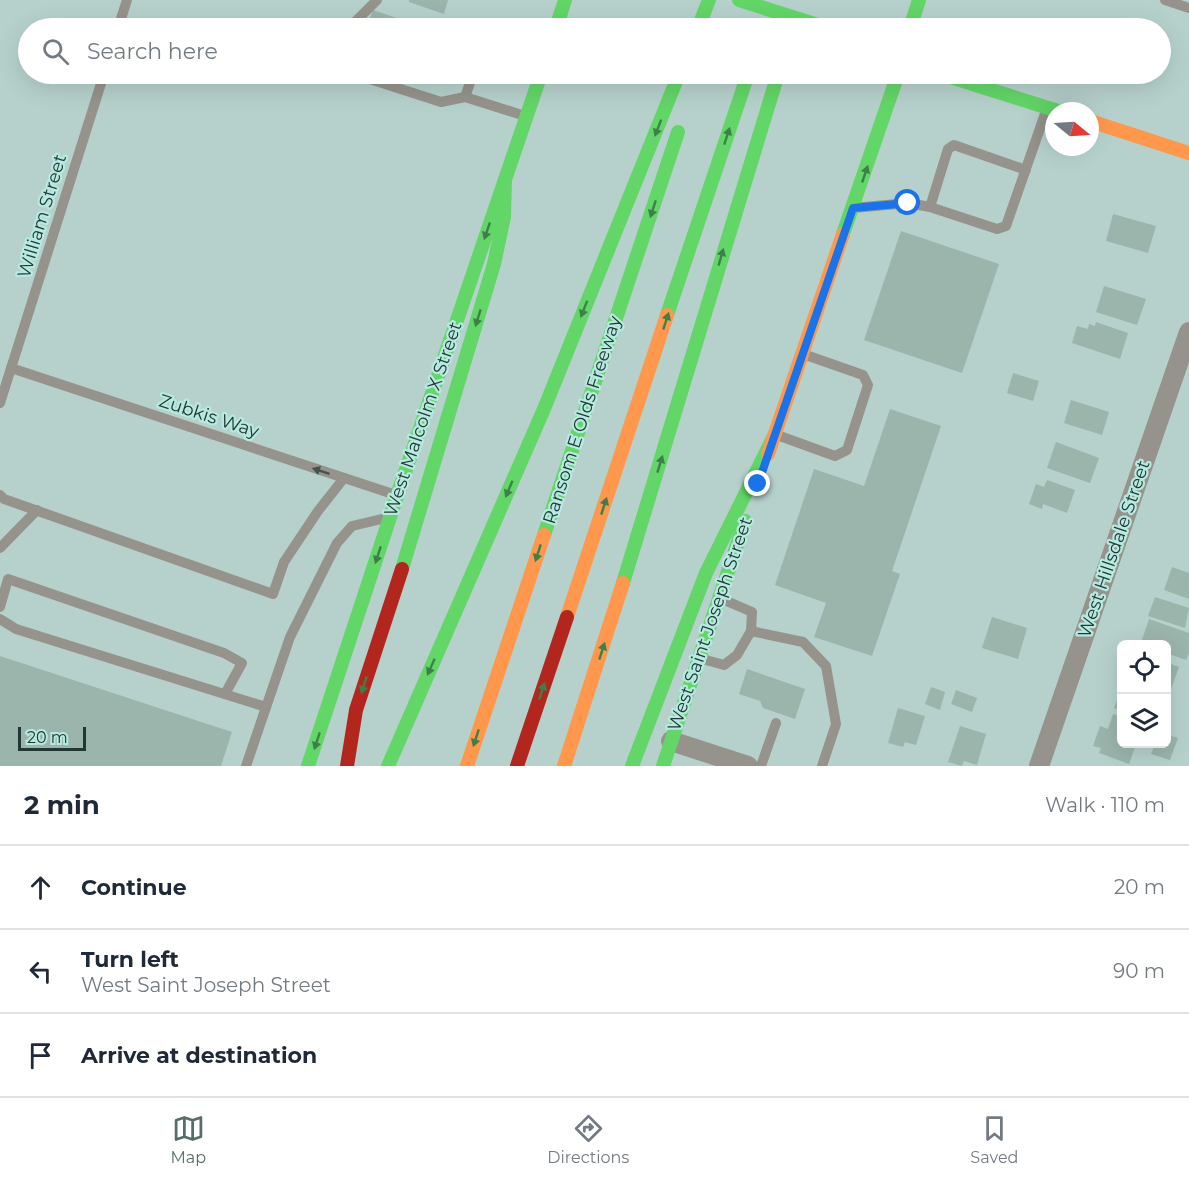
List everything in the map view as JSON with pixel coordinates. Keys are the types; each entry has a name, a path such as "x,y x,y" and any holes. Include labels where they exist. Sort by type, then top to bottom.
{"main road":[{"path":"560,18 566,0"},
{"path":"702,18 709,0"},
{"path":"716,18 722,0"},
{"path":"739,0 796,18"},
{"path":"766,18 772,0"},
{"path":"794,18 799,0"},
{"path":"913,18 919,0"},
{"name":"West Malcolm X Street","path":"308,766 397,496 538,84"},
{"path":"388,766 544,409 675,84"},
{"path":"517,766 745,84"},
{"path":"564,766 661,460 775,84"},
{"name":"West Saint Joseph Street","path":"663,766 718,598 895,84"},
{"path":"973,84 1045,107"},
{"name":"Ransom E Olds Freeway","path":"467,766 683,119"},
{"path":"1099,124 1189,153"},
{"path":"347,762 356,710 416,527 494,264 504,217 505,180"},
{"path":"632,766 706,573 775,434"}],"street":[{"name":"West Hillsdale Street","path":"1039,766 1189,332"},
{"path":"671,741 748,766"}],"lane":[{"path":"121,18 127,0"},
{"path":"359,18 377,0"},
{"path":"1166,0 1189,8"},
{"name":"William Street","path":"0,403 101,84"},
{"path":"385,84 441,102 465,97 527,117"},
{"path":"465,97 470,84"},
{"path":"853,208 908,203 930,207 997,229 1006,226 1045,125"},
{"path":"930,207 948,149 954,145 1026,170"},
{"path":"775,434 835,456 847,450 868,385 863,375 803,354"},
{"name":"Zubkis Way","path":"11,368 397,496"},
{"path":"0,495 4,499 273,594 284,562 318,511 344,478"},
{"path":"0,548 37,510"},
{"path":"246,766 290,637 337,543 352,526 390,517"},
{"path":"0,607 4,576 224,653 242,663 225,694"},
{"path":"699,658 724,665 737,655 751,631 752,612 718,598"},
{"path":"0,619 16,629 266,707"},
{"path":"751,631 803,642 826,666 836,724 822,766"},
{"path":"761,766 776,723"}],"building":[{"path":"409,0 448,0 444,14 409,2"},
{"path":"373,10 397,18 370,18"},
{"path":"1113,214 1156,226 1148,253 1106,241"},
{"path":"901,231 999,264 962,373 864,340"},
{"path":"1104,286 1146,299 1137,325 1096,312"},
{"path":"1096,322 1128,333 1120,359 1072,343 1077,326 1088,329 1089,324 1095,326"},
{"path":"1013,373 1039,381 1033,401 1007,393"},
{"path":"1071,400 1109,412 1102,435 1064,423"},
{"path":"890,409 941,426 892,571 900,574 872,656 814,637 826,603 775,585 814,469 864,486"},
{"path":"1056,442 1099,458 1090,483 1047,468"},
{"path":"1047,480 1075,490 1067,513 1043,504 1042,509 1029,504 1036,484 1044,487"},
{"path":"1172,567 1189,573 1189,599 1164,590"},
{"path":"1155,597 1189,608 1185,628 1148,616"},
{"path":"992,617 1027,628 1018,659 982,648"},
{"path":"1149,619 1189,633 1189,653 1186,660 1171,655 1171,640 1142,640"},
{"path":"0,656 232,732 221,766 0,766"},
{"path":"1171,664 1179,667 1171,689"},
{"path":"747,669 805,689 795,719 763,708 760,701 739,694"},
{"path":"931,687 945,692 940,710 925,704"},
{"path":"956,690 977,698 972,712 951,704"},
{"path":"898,708 925,716 916,745 905,742 903,747 888,743"},
{"path":"1113,714 1117,715 1117,748 1135,748 1129,764 1099,753 1101,748 1093,746 1100,726 1108,729"},
{"path":"960,726 986,734 977,765 964,761 962,766 948,762"},
{"path":"1171,736 1178,738 1170,760 1151,754 1153,748 1171,748"}],"traffic: fast":[{"path":"559,18 565,0"},
{"path":"702,18 709,0"},
{"path":"739,0 796,18"},
{"path":"913,18 919,0"},
{"path":"308,766 538,84"},
{"path":"388,766 544,409 675,84"},
{"path":"667,315 745,84"},
{"path":"623,583 775,84"},
{"path":"843,234 895,84"},
{"path":"973,84 1045,107"},
{"path":"544,535 678,132"},
{"path":"402,569 494,264 504,217 505,180"},
{"path":"632,766 706,573 775,434"},
{"path":"663,766 745,521"}],"traffic: slow":[{"path":"1099,124 1189,153"},
{"path":"768,454 843,234"},
{"path":"567,617 667,315"},
{"path":"467,766 544,535"},
{"path":"564,766 623,583"}],"traffic: jam":[{"path":"347,766 356,710 402,569"},
{"path":"517,766 567,617"}],"route":[{"path":"758,484 853,208 908,203"}]}
